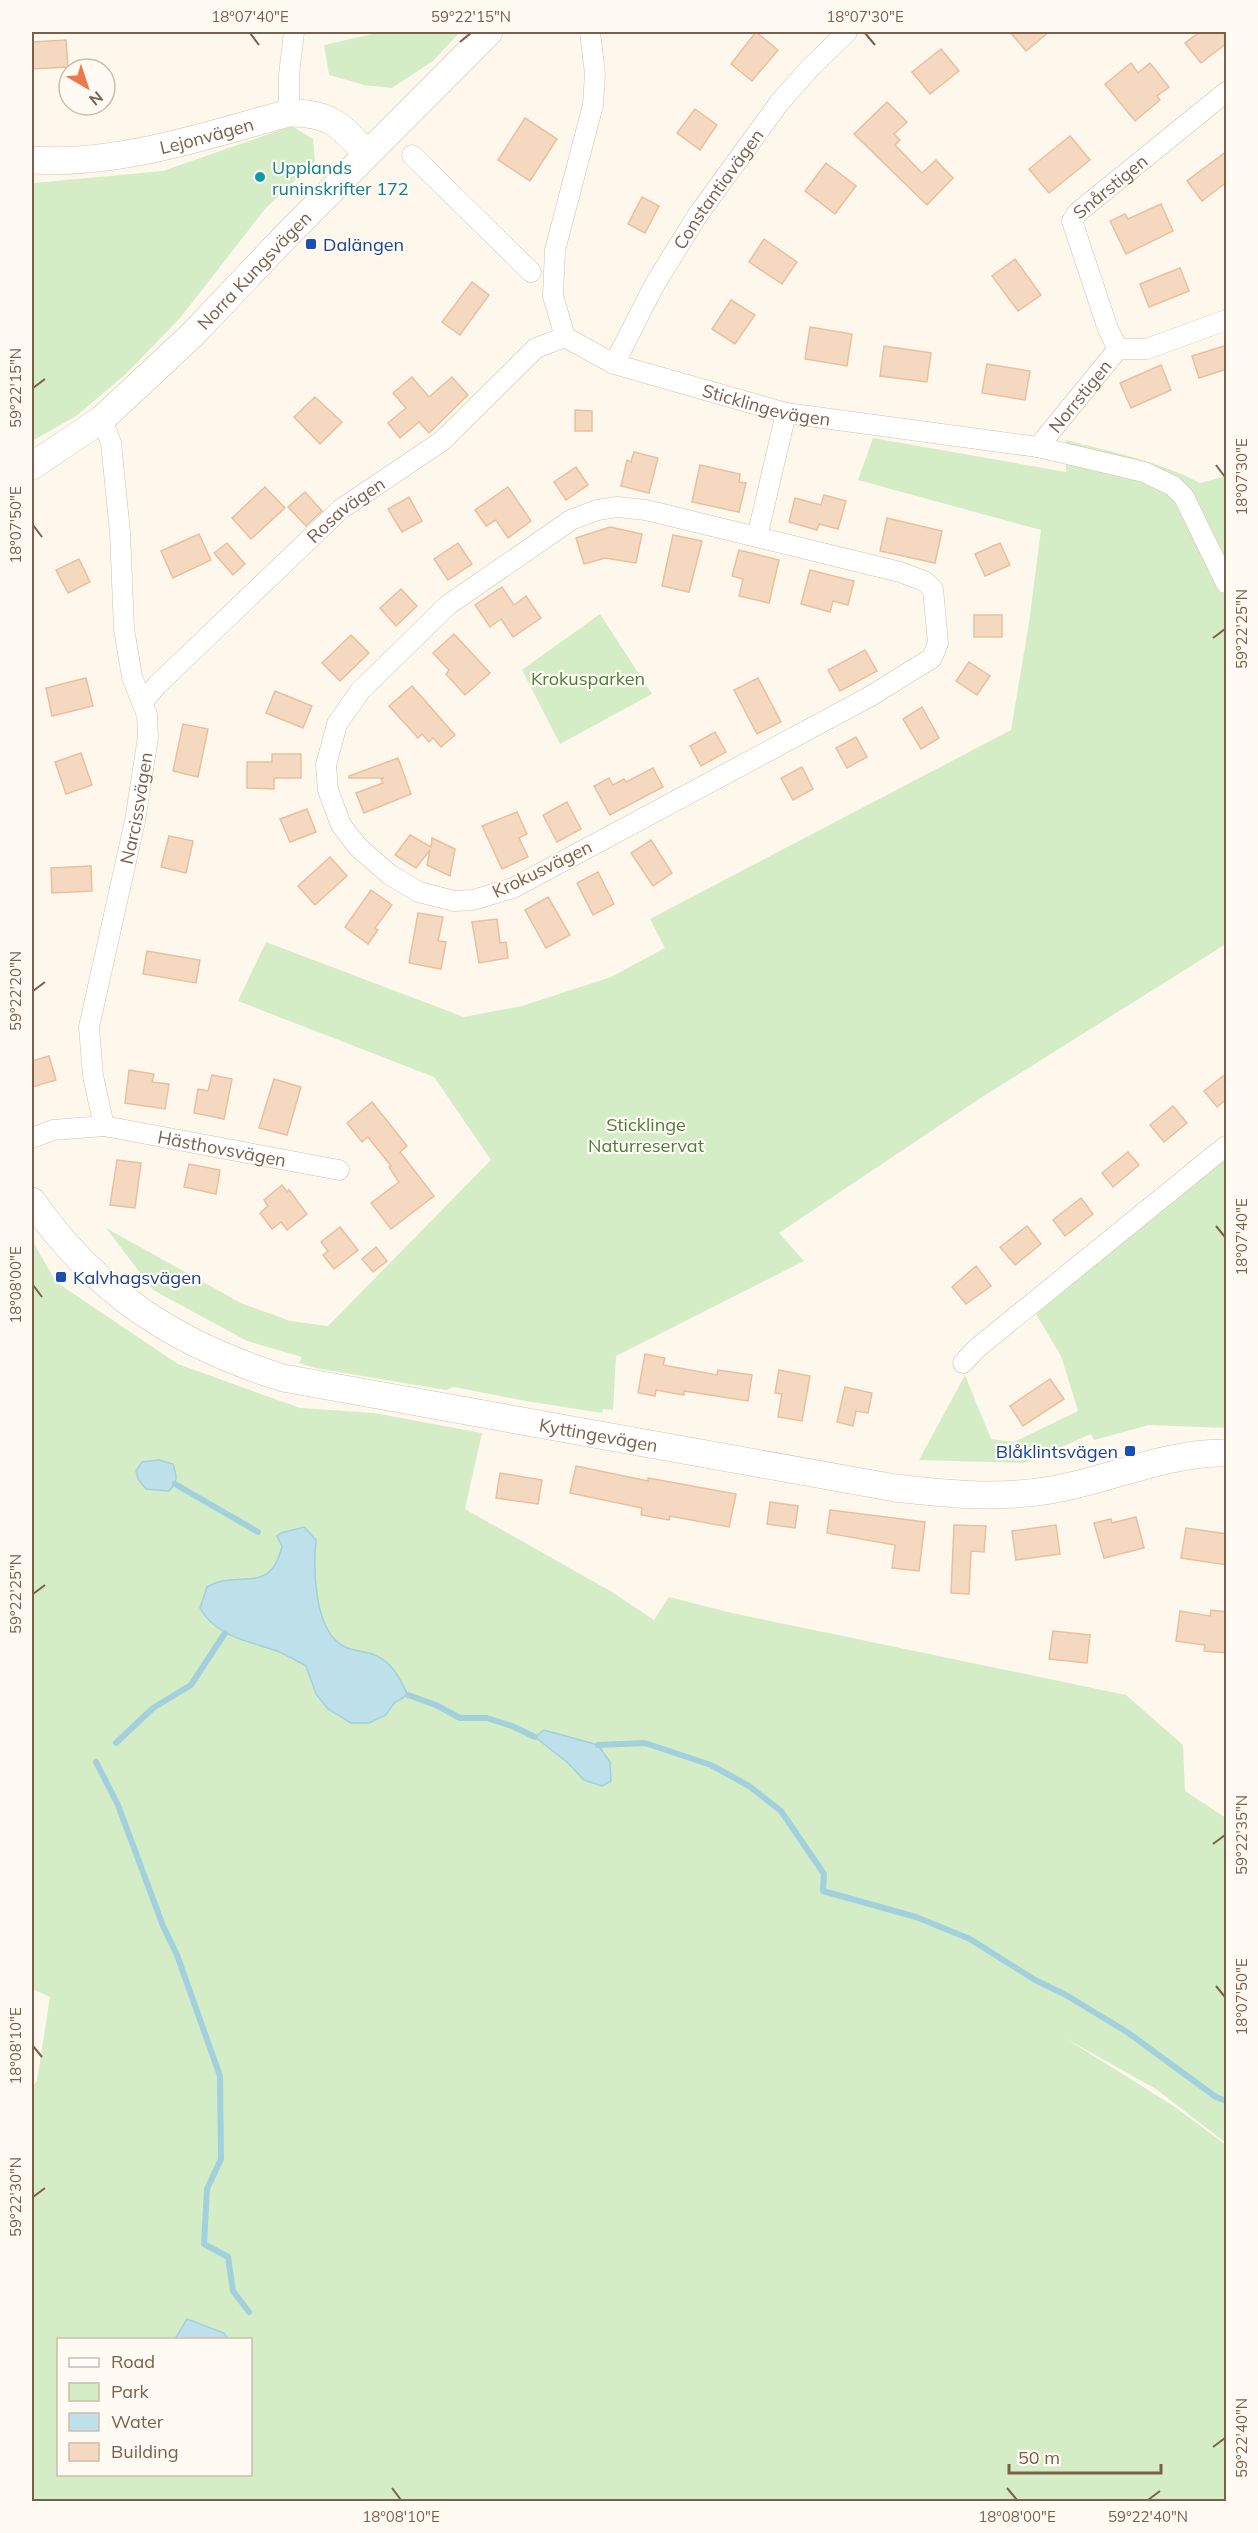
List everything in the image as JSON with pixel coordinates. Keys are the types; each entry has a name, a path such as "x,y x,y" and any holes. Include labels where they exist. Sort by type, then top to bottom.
{"street":[{"path":"289,113 289,75 294,32"},
{"name":"Norra Kungsvägen","path":"32,466 102,419 192,335 489,32"},
{"path":"565,337 553,296 555,250 593,105 594,74 590,32"},
{"name":"Constantiavägen","path":"614,364 655,284 697,216 779,104 810,68 847,32"},
{"name":"Snårstigen","path":"1118,349 1108,329 1072,221 1077,213 1227,92"},
{"name":"Lejonvägen","path":"32,160 92,159 127,153 177,143 289,113 322,116 336,123 367,154"},
{"path":"412,155 531,272"},
{"name":"Norrstigen","path":"1038,447 1118,349 1132,351 1147,349 1227,320"},
{"name":"Sticklingevägen","path":"565,337 614,364 786,413 1038,447 1144,472 1173,486 1184,497 1227,583"},
{"name":"Rosavägen","path":"143,702 174,669 341,509 442,441 536,348 565,337"},
{"path":"757,537 786,413"},
{"name":"Narcissvägen","path":"102,419 111,443 120,532 124,629 132,677 147,715 148,737 136,811 89,1027 93,1076 104,1126"},
{"name":"Krokusvägen","path":"617,507 646,510 757,537 924,580 933,590 935,601 938,643 932,658 869,697 513,888 493,895 454,901 419,892 390,875 358,847 341,825 328,790 326,765 338,724 360,691 448,605 571,520 597,510 617,507"},
{"path":"32,1138 53,1130 104,1126"},
{"name":"Hästhovsvägen","path":"104,1126 339,1170"},
{"path":"963,1363 1227,1146"},
{"name":"Kyttingevägen","path":"32,1201 47,1223 79,1260 114,1292 152,1320 204,1349 237,1364 283,1378 848,1480 976,1496 1051,1490 1151,1463 1227,1453"}],"green space":[{"path":"381,32 460,32 433,61 392,88 364,85 329,75 324,45"},
{"path":"292,126 313,139 315,161 265,209 180,318 126,374 76,416 32,441 32,187 34,183 163,171"},
{"name":"Sticklinge Naturreservat","path":"873,438 1066,472 1066,440 1151,463 1200,483 1226,476 1226,944 979,1099 779,1233 804,1261 616,1356 613,1410 603,1409 602,1413 454,1387 446,1390 315,1368 299,1363 302,1357 247,1341 153,1290 106,1228 241,1303 290,1321 328,1326 491,1160 434,1077 238,1001 266,942 464,1017 522,1006 611,977 665,948 650,919 1011,730 1029,623 1041,530 858,480"},
{"name":"Krokusparken","path":"600,614 652,694 560,744 522,670"},
{"path":"1226,1155 1226,1428 1149,1425 1094,1440 1091,1434 1025,1463 919,1460 965,1375 991,1439 1014,1442 1078,1411 1061,1356 1036,1314"},
{"path":"32,1240 56,1282 178,1364 300,1408 374,1413 482,1433 465,1509 612,1592 654,1620 669,1597 732,1613 1126,1695 1183,1745 1185,1791 1226,1818 1226,2143 1156,2089 1065,2038 1175,2107 1226,2145 1226,2501 32,2501 32,2087 37,2081 50,1997 32,1989"}],"water":[{"path":"159,1460 173,1464 176,1479 169,1491 146,1489 138,1479 136,1471 142,1462"},
{"path":"304,1527 316,1540 315,1567 318,1599 327,1628 345,1647 372,1654 390,1665 408,1695 394,1703 386,1715 369,1723 351,1723 328,1709 316,1694 306,1666 277,1651 224,1632 207,1618 200,1608 207,1587 219,1582 262,1576 270,1571 277,1562 282,1546 277,1536"},
{"path":"544,1730 598,1745 610,1762 611,1781 602,1786 584,1780 567,1762 535,1737"},
{"path":"187,2319 224,2333 227,2338 176,2338"}],"building":[{"path":"756,32 778,50 752,81 731,64"},
{"path":"1010,32 1049,32 1026,51"},
{"path":"1200,32 1222,32 1227,37 1227,43 1201,63 1185,43"},
{"path":"66,40 67,57 57,57 57,68 32,69 32,42"},
{"path":"941,49 959,71 930,94 912,72"},
{"path":"1131,63 1138,73 1150,63 1169,87 1157,96 1160,100 1135,121 1105,84"},
{"path":"887,102 907,122 894,134 900,140 895,145 922,173 936,160 953,178 927,205 854,134"},
{"path":"695,109 717,125 700,150 677,133"},
{"path":"525,118 557,139 530,181 498,160"},
{"path":"1070,136 1090,160 1049,193 1029,169"},
{"path":"1227,151 1227,182 1202,201 1187,181"},
{"path":"826,163 856,186 835,214 805,191"},
{"path":"642,197 659,206 645,233 628,224"},
{"path":"1161,204 1173,231 1126,254 1110,221 1125,214 1128,219"},
{"path":"764,239 797,262 782,284 749,262"},
{"path":"1015,259 1041,295 1018,311 992,276"},
{"path":"1180,268 1189,291 1149,307 1140,284"},
{"path":"472,282 489,295 460,335 442,322"},
{"path":"731,300 755,315 735,344 712,329"},
{"path":"810,327 852,334 847,366 805,359"},
{"path":"1227,345 1227,369 1199,378 1192,356"},
{"path":"884,346 931,353 927,382 880,376"},
{"path":"987,364 1030,371 1025,400 982,393"},
{"path":"1161,365 1171,390 1131,408 1120,383"},
{"path":"412,377 429,397 452,377 468,395 429,433 419,422 400,438 388,423 406,408 393,393"},
{"path":"315,397 342,422 320,444 294,417"},
{"path":"575,410 592,411 592,431 575,431"},
{"path":"634,452 658,458 649,493 621,486 627,460 631,462"},
{"path":"700,465 740,474 739,482 746,483 739,512 692,502"},
{"path":"576,467 588,485 566,500 554,482"},
{"path":"265,487 285,508 251,539 232,518"},
{"path":"508,487 531,521 508,538 496,520 486,526 475,510"},
{"path":"305,492 322,511 306,526 288,507"},
{"path":"824,495 846,501 838,529 819,524 817,530 789,522 795,498 821,505"},
{"path":"409,497 422,521 402,532 388,509"},
{"path":"887,518 942,531 935,563 880,551"},
{"path":"610,527 642,534 636,563 605,558 584,564 576,538"},
{"path":"199,534 211,560 173,578 161,551"},
{"path":"673,535 702,541 689,592 662,586"},
{"path":"227,543 245,564 233,575 214,553"},
{"path":"458,543 472,564 448,580 434,559"},
{"path":"1000,543 1010,565 985,576 975,554"},
{"path":"739,550 779,560 769,603 739,596 743,579 732,576"},
{"path":"79,559 90,582 68,593 56,570"},
{"path":"810,570 854,581 848,605 833,601 830,612 801,604"},
{"path":"502,587 514,605 526,596 541,618 513,637 501,619 490,627 475,605"},
{"path":"401,589 417,606 396,626 380,608"},
{"path":"974,615 1002,615 1002,637 974,637"},
{"path":"454,634 490,673 465,695 446,674 449,670 433,653"},
{"path":"351,635 369,653 340,681 322,663"},
{"path":"865,650 877,671 840,691 828,670"},
{"path":"969,662 990,676 977,695 956,681"},
{"path":"86,678 93,706 52,716 46,688"},
{"path":"758,678 781,722 757,734 734,690"},
{"path":"412,686 455,735 441,747 433,738 429,742 422,734 418,738 389,706"},
{"path":"275,691 312,706 303,728 266,713"},
{"path":"922,707 939,738 921,749 903,719"},
{"path":"183,724 208,729 198,777 173,771"},
{"path":"715,732 726,752 701,766 690,746"},
{"path":"856,737 867,757 847,768 836,748"},
{"path":"81,753 92,785 66,794 55,762"},
{"path":"272,754 301,754 301,778 274,778 274,789 247,788 247,762 272,762"},
{"path":"398,758 411,794 364,813 356,793 383,783 381,779 384,778 349,778 349,776"},
{"path":"802,767 813,789 793,800 781,778"},
{"path":"653,768 663,787 610,815 594,786 609,778 613,785 624,779 626,782"},
{"path":"567,802 581,829 557,842 543,815"},
{"path":"307,809 316,832 290,842 280,819"},
{"path":"517,812 527,834 519,838 528,857 502,869 482,826"},
{"path":"410,835 431,847 432,838 455,849 450,876 427,865 430,850 416,868 395,855"},
{"path":"169,836 193,841 186,873 161,867"},
{"path":"651,840 672,873 653,886 631,853"},
{"path":"330,857 347,876 315,905 298,886"},
{"path":"91,866 92,891 52,893 51,868"},
{"path":"598,872 614,904 593,915 577,883"},
{"path":"371,890 392,905 375,928 378,930 368,944 345,927"},
{"path":"548,897 570,935 546,948 525,910"},
{"path":"418,913 443,917 438,941 446,942 441,969 409,963"},
{"path":"497,919 500,943 506,942 508,958 479,963 472,922"},
{"path":"147,951 200,960 196,983 143,974"},
{"path":"49,1056 56,1080 32,1087 32,1061"},
{"path":"129,1070 154,1074 152,1082 169,1084 165,1109 125,1103"},
{"path":"1227,1073 1227,1099 1217,1107 1204,1091"},
{"path":"212,1075 232,1079 224,1119 194,1113 198,1089 208,1091"},
{"path":"274,1079 301,1087 287,1135 259,1128"},
{"path":"372,1102 407,1146 400,1152 434,1196 391,1229 371,1203 399,1182 389,1167 391,1166 368,1137 362,1142 347,1123"},
{"path":"1173,1106 1187,1123 1164,1142 1150,1125"},
{"path":"1128,1152 1139,1165 1113,1187 1102,1173"},
{"path":"117,1160 141,1163 135,1208 110,1205"},
{"path":"189,1164 220,1170 216,1194 184,1187"},
{"path":"282,1185 287,1192 289,1190 307,1214 287,1230 281,1222 272,1229 260,1213 268,1206 264,1200"},
{"path":"1081,1198 1093,1214 1065,1236 1053,1220"},
{"path":"1027,1226 1041,1244 1015,1265 1000,1247"},
{"path":"340,1227 358,1250 334,1269 323,1255 328,1251 321,1242"},
{"path":"376,1247 387,1261 373,1272 362,1259"},
{"path":"976,1266 991,1286 966,1304 952,1287"},
{"path":"645,1354 665,1358 663,1365 717,1375 718,1370 752,1375 748,1401 684,1391 684,1395 656,1390 655,1396 638,1393"},
{"path":"779,1370 810,1376 802,1421 778,1417 782,1394 775,1393"},
{"path":"1050,1379 1064,1399 1023,1426 1010,1406"},
{"path":"845,1387 872,1393 868,1413 856,1411 853,1426 837,1422"},
{"path":"576,1466 648,1481 648,1478 736,1494 729,1527 670,1516 669,1520 641,1515 642,1508 570,1493"},
{"path":"500,1473 542,1480 538,1504 496,1498"},
{"path":"770,1502 798,1506 795,1528 767,1524"},
{"path":"830,1510 925,1522 919,1571 892,1568 895,1545 827,1533"},
{"path":"1136,1517 1144,1548 1104,1558 1094,1523 1111,1519 1112,1523"},
{"path":"954,1525 986,1526 984,1552 971,1551 969,1594 951,1593"},
{"path":"1056,1525 1060,1554 1016,1560 1012,1531"},
{"path":"1186,1528 1227,1534 1227,1565 1181,1558"},
{"path":"1211,1610 1227,1612 1227,1653 1204,1651 1205,1645 1176,1641 1180,1611 1210,1616"},
{"path":"1053,1631 1090,1635 1087,1663 1049,1659"}],"waterway":[{"path":"175,1484 258,1532"},
{"path":"116,1743 153,1708 191,1685 225,1633"},
{"path":"408,1695 436,1705 460,1718 487,1718 535,1737"},
{"path":"598,1745 645,1743 711,1765 749,1786 781,1811 824,1874 823,1891 916,1917 970,1939 1035,1980 1066,1995 1127,2032 1216,2097 1226,2101"},
{"path":"96,1762 118,1805 163,1926 177,1955 220,2076 221,2159 207,2189 204,2244 228,2257 233,2291 249,2312"}],"place":[{"name":"Upplands runinskrifter 172","path":"260,177"},
{"name":"Dalängen","path":"311,244"},
{"name":"Kalvhagsvägen","path":"61,1277"},
{"name":"Blåklintsvägen","path":"1130,1451"}]}
